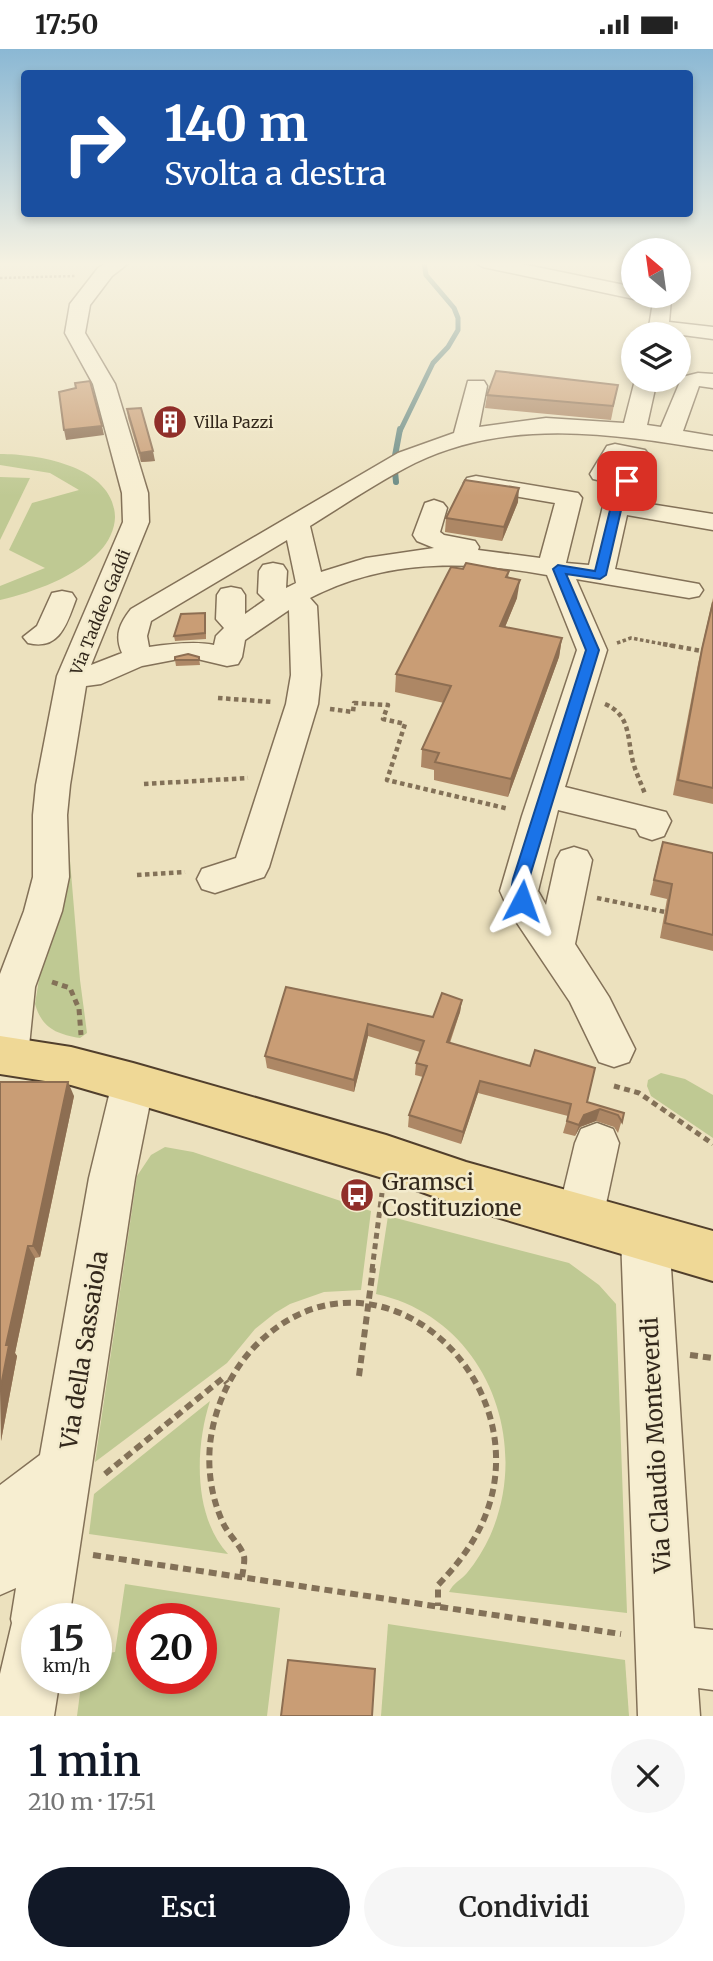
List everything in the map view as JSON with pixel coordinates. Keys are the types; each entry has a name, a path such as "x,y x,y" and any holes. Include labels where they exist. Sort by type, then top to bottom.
{"main road":[{"path":"3,1056 71,1066 133,1083 713,1256"}],"street":[{"name":"Via Taddeo Gaddi","path":"3,1056 11,989 43,911 51,877 50,815 53,785 72,676 136,522 135,493 104,384 79,340"},
{"path":"691,348 713,351"},
{"path":"691,382 698,379 713,381"},
{"path":"465,437 476,386"},
{"path":"634,431 643,392"},
{"path":"668,436 686,392 713,396"},
{"path":"140,657 132,641 133,624 155,596 296,523 406,458 503,427 548,423 634,431 713,443"},
{"path":"600,575 616,506 637,455 615,451 602,474"},
{"path":"476,483 569,498 555,568 592,650 519,891 522,901 556,945 600,1017 614,1049"},
{"path":"616,506 713,522"},
{"path":"434,508 426,535 436,541 465,545 467,555"},
{"path":"202,875 251,867 302,704 306,675 303,605 290,589 296,523"},
{"path":"72,676 90,677 140,657 189,652 227,657 231,636 290,589 382,563 424,556 467,555 689,590"},
{"path":"231,595 230,619 244,627"},
{"path":"543,806 653,824"},
{"path":"556,945 571,876"},
{"name":"Via della Sassaiola","path":"43,1603 112,1178 133,1083"},
{"path":"580,1218 597,1143"},
{"name":"Via Claudio Monteverdi","path":"645,1236 682,1651 670,1716"},
{"path":"0,1519 58,1510"},
{"path":"0,1566 58,1510"},
{"path":"23,1716 27,1694"}],"lane":[{"path":"38,638 49,631 62,599"}],"path":[{"path":"592,650 631,638 713,653"},
{"path":"699,651 702,644"},
{"path":"218,698 302,704 353,712 354,703 388,705 383,719 405,724 387,780 543,806"},
{"path":"577,698 610,705 624,717 633,762 653,824"},
{"path":"144,784 279,777"},
{"path":"137,875 202,875"},
{"path":"571,876 675,914"},
{"path":"11,989 44,980 70,988 79,1009 81,1034 71,1066"},
{"path":"614,1086 639,1093 713,1144"},
{"path":"359,1376 386,1157"},
{"path":"242,1577 244,1556 229,1538 222,1523 215,1502 210,1463 215,1419 228,1383 246,1355 261,1339 294,1315 326,1304 345,1301 368,1303 394,1308 441,1337 469,1370 490,1410 496,1450 492,1497 481,1531 471,1549 459,1566 438,1585 438,1606"},
{"path":"58,1510 223,1378 228,1383"},
{"path":"58,1510 242,1577 438,1606 682,1651"}],"green space":[{"path":"0,454 54,461 89,475 102,486 111,500 115,522 106,544 79,569 40,588 0,600 0,586 45,568 9,550 32,503 79,490 50,473 0,465"},
{"path":"0,477 30,478 0,540"},
{"path":"66,813 87,1033 80,1038 51,1028 42,1019 35,1004"},
{"path":"661,1073 685,1079 713,1095 713,1138 651,1096 648,1080"},
{"path":"165,1147 193,1152 371,1211 361,1290 324,1292 290,1304 275,1313 255,1329 227,1363 95,1462 137,1176 151,1155"},
{"path":"388,1216 569,1263 599,1285 616,1304 627,1613 449,1592 467,1573 482,1551 502,1499 506,1461 501,1423 490,1387 471,1355 445,1328 414,1307 376,1294"},
{"path":"210,1401 202,1439 200,1481 208,1521 228,1554 89,1534 94,1494"},
{"path":"125,1584 280,1608 267,1716 77,1716 80,1694 112,1694 112,1652 115,1652"},
{"path":"388,1624 625,1660 629,1716 381,1716"}],"building":[{"path":"496,371 618,385 613,406 487,395"},
{"path":"90,381 102,426 64,430 59,392 76,388 75,383"},
{"path":"141,408 153,451 140,453 127,409"},
{"path":"465,480 519,488 504,527 446,518"},
{"path":"466,563 509,571 506,577 520,580 500,626 562,638 511,779 435,762 439,753 422,749 451,686 396,674 451,567 463,569"},
{"path":"713,602 713,788 678,780"},
{"path":"205,613 205,633 174,636 181,614"},
{"path":"188,654 199,657 199,660 175,660 175,657"},
{"path":"663,842 713,853 713,935 665,923 672,884 654,880"},
{"path":"286,987 433,1017 442,993 462,1000 447,1042 530,1066 535,1050 595,1068 587,1102 624,1113 622,1122 618,1115 600,1109 584,1115 579,1125 567,1121 571,1104 480,1081 463,1132 409,1115 427,1066 416,1063 424,1041 368,1024 354,1080 265,1056"},
{"path":"0,1082 68,1082 33,1246 28,1246 6,1345 9,1345 0,1391"},
{"path":"288,1660 375,1669 372,1716 281,1716"}],"waterway":[{"path":"400,431 433,363 452,340"},
{"path":"396,482 394,461 400,429"}],"place":[{"name":"Villa Pazzi","path":"170,422"},
{"name":"Gramsci Costituzione","path":"357,1195"}],"route":[{"path":"522,901 519,891 521,879 592,650 558,569 600,575 616,506 627,481"}]}
